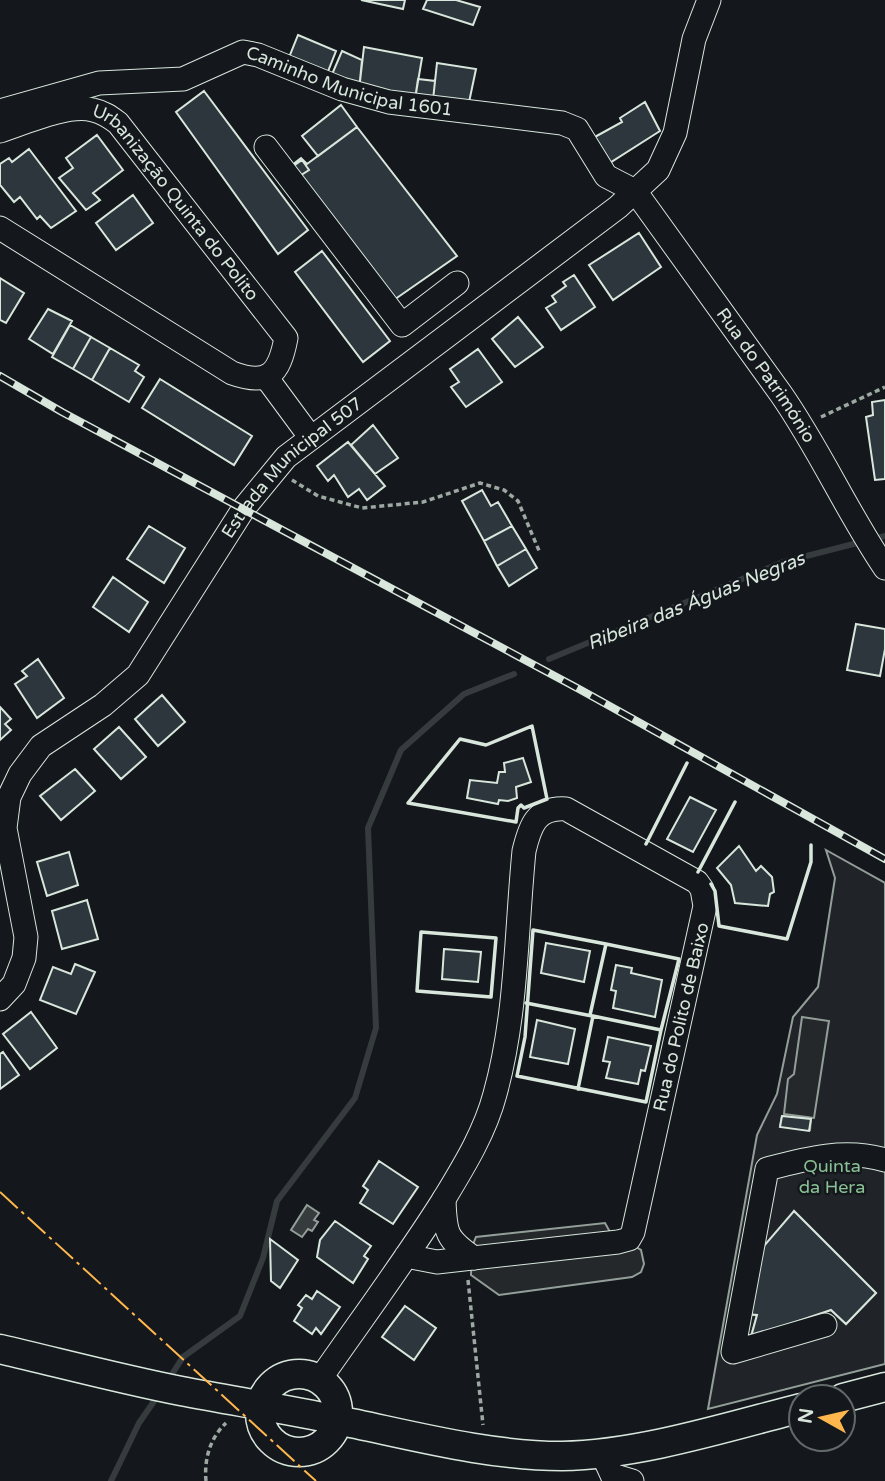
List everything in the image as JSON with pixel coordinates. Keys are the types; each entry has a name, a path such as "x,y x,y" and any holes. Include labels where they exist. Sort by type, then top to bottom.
{"main road":[{"path":"0,1349 163,1387 449,1443 527,1454 563,1456 602,1453 697,1435 787,1412"},
{"path":"308,1374 320,1379 334,1397 338,1420 326,1442 315,1449 291,1452 269,1440 259,1417 248,1402 265,1392 283,1376 308,1374"},
{"path":"857,1394 885,1387"}],"street":[{"name":"Estrada Municipal 507","path":"0,999 13,984 24,958 26,937 5,828 9,797 20,774 41,747 103,705 138,675 244,508 286,457 618,207 657,170 675,133 694,39 709,0"},
{"name":"Caminho Municipal 1601","path":"0,111 99,83 183,79 243,52 258,55 342,89 389,102 562,123 577,129 606,176 635,191"},
{"name":"Urbanização Quinta do Polito","path":"0,131 75,108 106,114 118,123 286,338 277,368 266,377"},
{"path":"266,147 402,325 457,283"},
{"name":"Rua do Património","path":"635,191 803,426 843,501 885,568"},
{"path":"0,228 232,373 252,380 266,377 311,438"},
{"path":"418,313 439,341"},
{"name":"Rua do Polito de Baixo","path":"320,1379 406,1256 474,1150 495,1097 508,1042 524,851 530,828 540,815 554,808 566,809 697,882 702,889 705,906 633,1232 629,1239 618,1242 437,1262 406,1256"},
{"path":"825,1325 733,1352 766,1169 823,1155 874,1157 885,1160"},
{"path":"444,1199 444,1225 448,1237 470,1258"},
{"path":"602,1453 612,1475 632,1481"}],"path":[{"path":"803,426 885,387"},
{"path":"275,470 318,496 362,508 423,502 480,483 504,490 518,501 540,553"},
{"path":"470,1258 485,1448"},
{"path":"206,1481 205,1465 215,1433 248,1402"}],"green space":[{"name":"Quinta da Hera","path":"826,850 885,883 885,1364 810,1383 787,1383 787,1389 708,1409 757,1135 777,1094 793,1017 818,987 835,878","holes":["782,1116 811,1119 810,1130 780,1126","794,1211 876,1293 846,1324 831,1310 751,1336 757,1315 745,1314"]}],"shaded area":[{"path":"802,1017 829,1021 814,1118 784,1114 788,1079 794,1074"},
{"path":"307,1205 319,1213 314,1220 318,1222 312,1231 308,1229 302,1237 291,1230"},
{"path":"605,1223 610,1232 641,1250 644,1264 641,1272 632,1277 499,1295 471,1275 472,1247 476,1237"}],"building":[{"path":"361,0 405,0 403,9"},
{"path":"427,0 456,0 480,7 473,25 423,9"},
{"path":"298,35 336,51 325,79 286,65"},
{"path":"364,47 422,58 415,99 359,90"},
{"path":"342,51 362,60 359,90 330,79"},
{"path":"437,63 476,69 468,107 433,100"},
{"path":"418,79 435,81 433,100 415,99"},
{"path":"204,91 308,230 278,254 176,112"},
{"path":"645,102 660,131 608,164 593,138 622,122 620,118"},
{"path":"341,105 357,127 318,156 302,136"},
{"path":"357,127 457,256 391,302 287,169 301,158 307,164"},
{"path":"97,135 123,170 93,193 100,200 86,210 59,178 73,168 66,158"},
{"path":"29,149 76,211 51,228 40,216 37,219 20,197 14,202 0,185 0,164 9,158 12,162"},
{"path":"302,160 309,170 298,177 292,167"},
{"path":"133,195 153,223 116,250 96,223"},
{"path":"639,233 661,267 613,300 589,265"},
{"path":"322,251 390,341 363,362 295,272"},
{"path":"574,275 595,307 561,330 546,308 556,302 552,296 566,286 563,282"},
{"path":"0,278 24,293 6,323 0,320"},
{"path":"48,309 72,321 53,354 29,339"},
{"path":"518,317 543,347 515,367 492,339"},
{"path":"70,325 91,337 73,369 52,357"},
{"path":"91,337 110,348 92,380 73,369"},
{"path":"110,348 139,365 135,371 144,377 129,402 92,380"},
{"path":"478,349 502,382 466,407 451,387 459,382 450,369"},
{"path":"160,379 252,436 234,465 142,408"},
{"path":"885,400 885,479 875,480 866,417 873,415 872,402"},
{"path":"373,425 398,458 375,474 351,445"},
{"path":"348,442 385,486 367,500 359,489 348,497 334,475 328,481 317,466"},
{"path":"482,490 491,506 498,502 512,526 484,541 462,501"},
{"path":"149,526 185,548 164,583 127,559"},
{"path":"512,526 526,549 497,566 484,541"},
{"path":"526,549 537,568 509,586 497,566"},
{"path":"113,577 148,602 129,632 93,607"},
{"path":"856,624 885,629 885,649 880,676 847,670"},
{"path":"38,659 64,698 37,718 15,684 27,676 22,671"},
{"path":"162,695 185,722 158,746 135,719"},
{"path":"0,707 11,719 5,724 11,730 0,740"},
{"path":"119,727 146,757 121,779 94,749"},
{"path":"523,758 531,782 516,787 517,798 499,800 498,804 467,798 470,780 497,783 499,772 505,772 504,763"},
{"path":"75,769 95,791 61,820 40,796"},
{"path":"690,797 716,810 693,852 667,839"},
{"path":"739,846 756,871 761,866 772,877 774,892 770,894 768,906 735,903 731,885 717,868"},
{"path":"69,852 78,885 47,896 37,862"},
{"path":"87,900 98,939 62,949 52,911"},
{"path":"546,943 590,951 584,982 541,973"},
{"path":"444,949 481,952 478,982 442,979"},
{"path":"75,964 95,972 76,1014 40,1000 53,967 71,974"},
{"path":"616,965 632,968 631,973 662,980 655,1017 613,1008 616,991 611,990"},
{"path":"31,1012 57,1048 30,1069 3,1034"},
{"path":"537,1020 575,1029 568,1064 530,1057"},
{"path":"608,1037 651,1046 645,1071 641,1070 638,1084 606,1078 610,1062 603,1061"},
{"path":"3,1052 19,1075 0,1089 0,1054"},
{"path":"782,1116 811,1119 809,1131 780,1127"},
{"path":"379,1161 418,1187 393,1224 360,1203 368,1190 363,1186"},
{"path":"794,1211 876,1293 846,1324 831,1310 751,1337 757,1315 744,1314 757,1254"},
{"path":"335,1221 371,1246 364,1256 368,1259 353,1283 317,1257 320,1240"},
{"path":"270,1239 298,1260 280,1288 271,1281"},
{"path":"317,1291 340,1307 321,1334 316,1328 312,1334 294,1321 302,1308 298,1305 306,1295 312,1299"},
{"path":"405,1306 436,1328 414,1360 382,1337"}],"waterway":[{"name":"Ribeira das Águas Negras","path":"549,659 783,562 885,536"},
{"name":"Ribeira das Águas Negras","path":"167,1382 183,1357 240,1316 263,1258 277,1201 355,1098 376,1028 368,828 401,750 464,694 514,674"},
{"name":"Ribeira das Águas Negras","path":"111,1481 139,1423 159,1394"}],"railway":[{"path":"0,376 62,412 579,689 885,859"}],"wall":[{"path":"532,726 547,799 524,808 521,805 516,822 408,803 460,739 486,745 532,726"},
{"path":"646,844 687,763"},
{"path":"698,872 735,802"},
{"path":"711,884 715,891 719,926 787,939 811,862 811,845"},
{"path":"578,1089 593,1016 661,1030 646,1102 517,1076 525,1037 533,930 606,944 590,1015"},
{"path":"421,932 496,938 491,997 417,991 421,932"},
{"path":"606,944 679,959 661,1030"},
{"path":"526,1003 592,1016"}],"power":[{"path":"0,1192 316,1481"}]}
